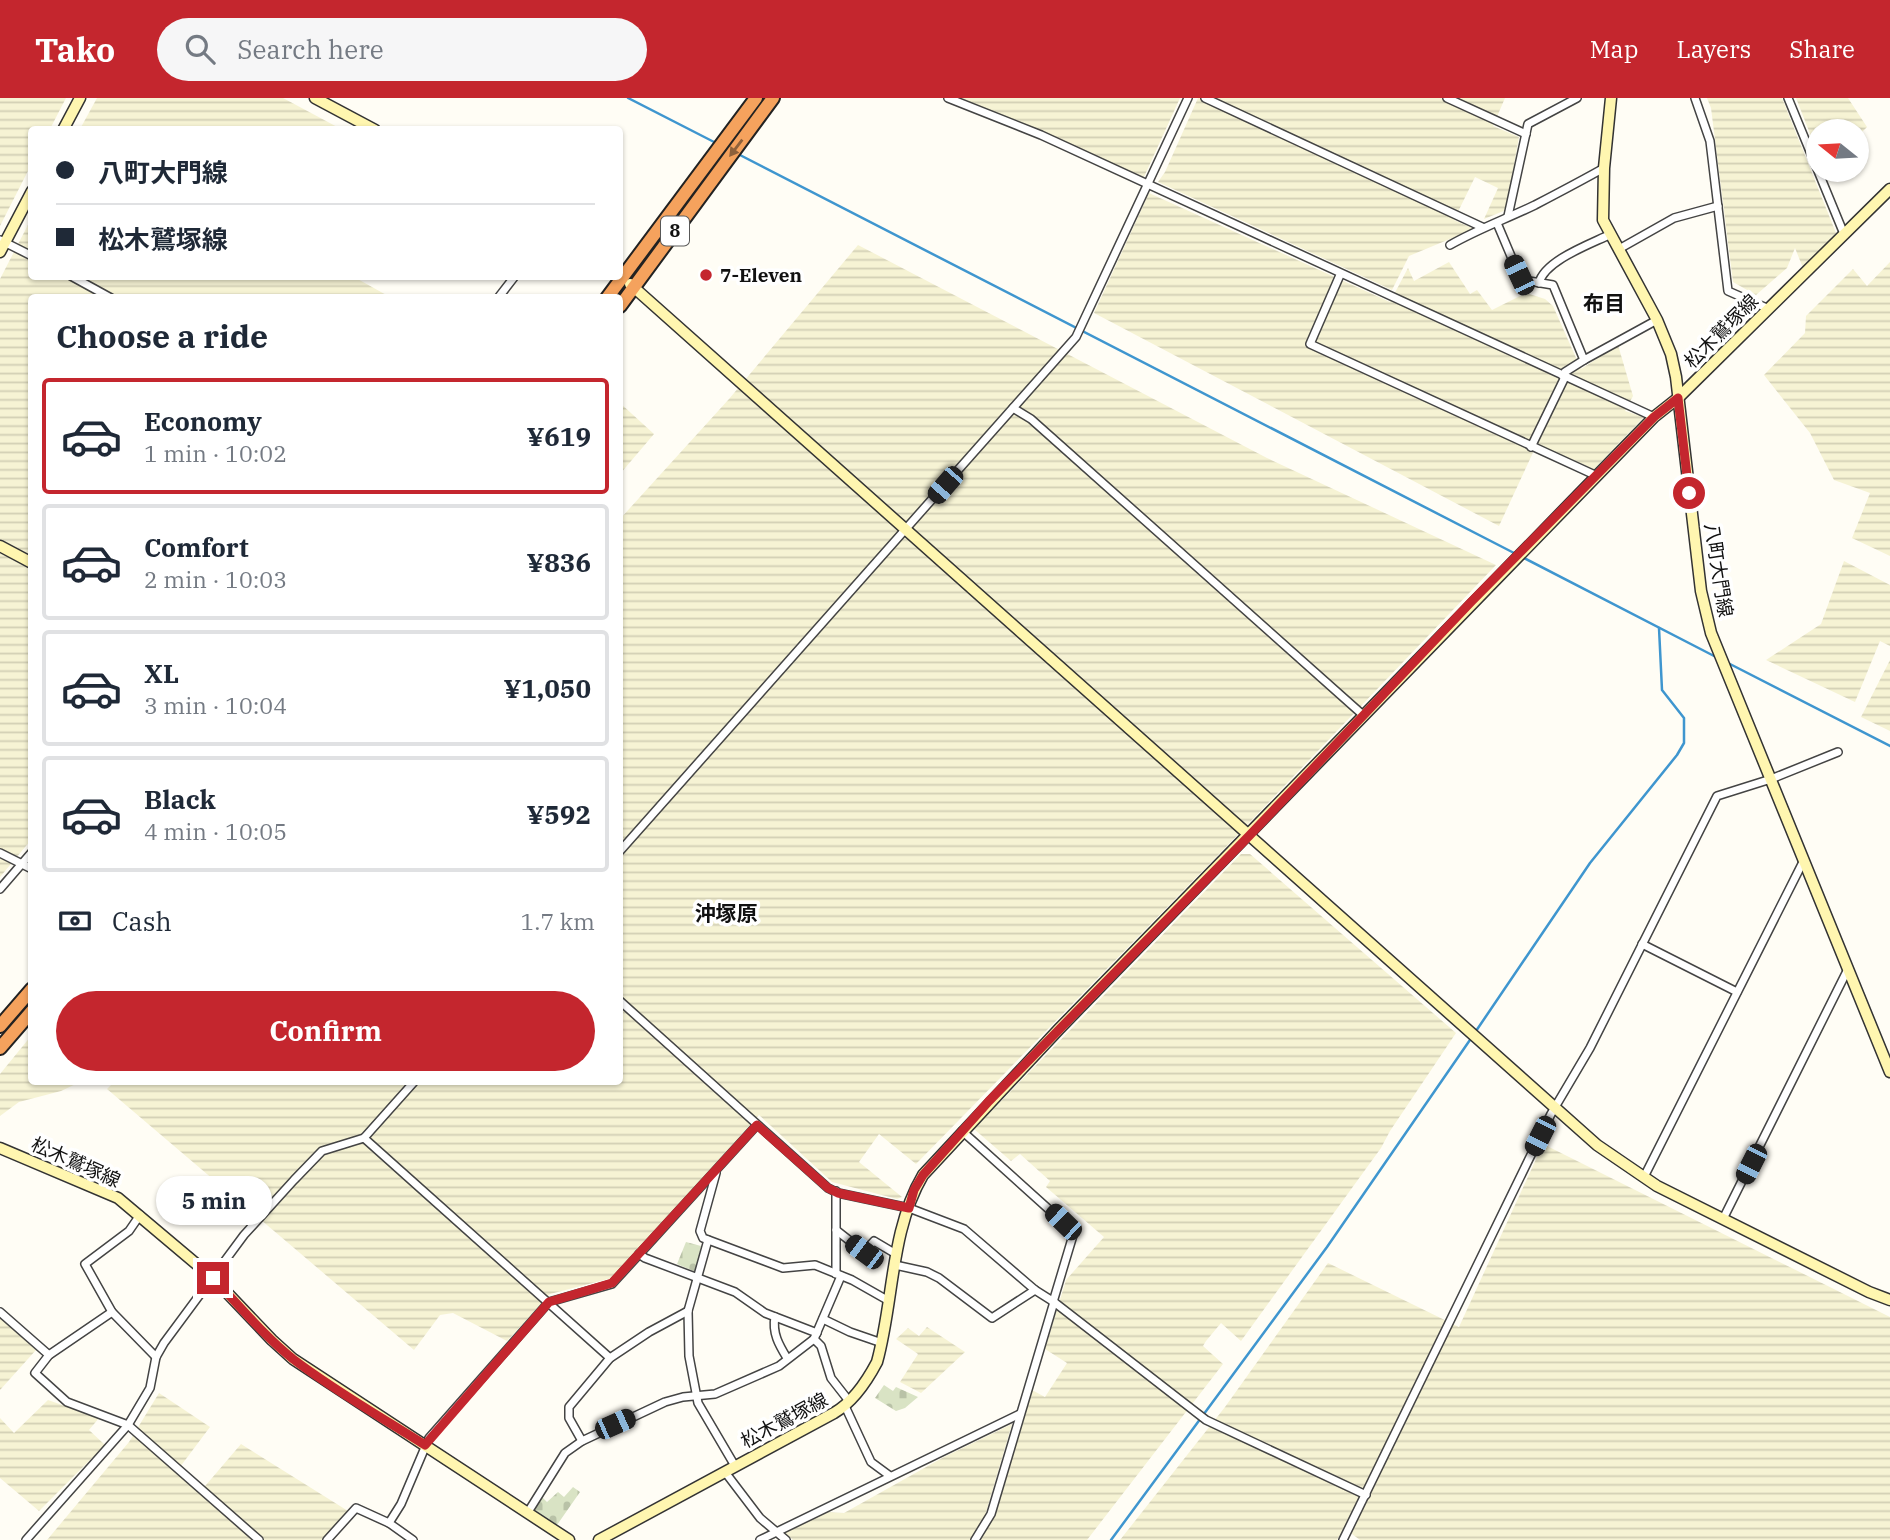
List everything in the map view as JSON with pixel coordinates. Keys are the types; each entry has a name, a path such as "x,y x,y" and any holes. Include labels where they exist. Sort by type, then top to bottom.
{"highway":[{"name":"8","path":"623,275 756,98"},
{"name":"8","path":"623,302 773,98"},
{"path":"0,1026 28,994"},
{"path":"0,1048 28,1016"}],"main road":[{"path":"65,126 80,98"},
{"path":"315,98 368,126"},
{"name":"八町大門線","path":"1611,98 1604,169 1603,220 1657,320 1671,354 1702,591 1711,633 1890,1072"},
{"name":"松木鷲塚線","path":"599,1540 847,1404 870,1376 877,1362 895,1260 914,1190 923,1175 1068,1019 1654,417 1678,398 1890,189"},
{"path":"2,245 28,198"},
{"path":"623,277 1554,1108 1610,1155 1644,1177 1723,1219 1890,1300"},
{"path":"0,546 28,561"},
{"name":"松木鷲塚線","path":"0,1148 117,1198 213,1278 293,1359 569,1540"}],"street":[{"path":"948,98 1041,135 1340,275 1654,417"},
{"path":"623,848 1076,337 1188,98"},
{"path":"1205,98 1482,227"},
{"path":"1447,98 1526,134"},
{"path":"1508,216 1528,124 1577,98"},
{"path":"1695,98 1710,141 1728,291 1769,309"},
{"path":"1788,98 1844,234"},
{"path":"1450,245 1604,169"},
{"path":"1619,249 1674,218 1718,206"},
{"path":"1497,223 1519,275 1529,281 1553,285 1584,360"},
{"path":"1539,283 1541,275 1563,257 1611,234"},
{"path":"2,245 28,255"},
{"path":"1340,275 1310,344 1597,476"},
{"path":"78,280 104,294"},
{"path":"501,294 512,280"},
{"path":"1531,447 1565,372 1657,320"},
{"path":"1013,408 1031,419 1363,715"},
{"path":"1345,1539 1554,1108 1590,1048 1717,796 1770,779 1838,752"},
{"path":"0,853 28,867"},
{"path":"0,889 28,856"},
{"path":"1644,1177 1804,860"},
{"path":"1642,944 1737,992"},
{"path":"1723,1219 1848,969"},
{"path":"623,1004 821,1182 836,1191 909,1208 964,1229 1035,1290 1206,1420 1366,1495"},
{"path":"26,1540 128,1425 150,1388 156,1357 164,1343 244,1235 322,1151 364,1138 411,1085"},
{"path":"389,1523 401,1504 425,1445 549,1302 612,1283 757,1125"},
{"path":"962,1131 1074,1232 991,1514 975,1540"},
{"path":"364,1138 610,1358"},
{"path":"716,1172 700,1231 702,1238 783,1268 815,1265 889,1301"},
{"path":"527,1511 565,1453 582,1441 665,1402 715,1394 748,1381 779,1366 816,1336 839,1275 836,1191"},
{"path":"140,1215 129,1231 85,1264 112,1312 156,1357"},
{"path":"836,1230 864,1252 874,1241 895,1260 939,1278 992,1318 1035,1290"},
{"path":"708,1240 688,1311 689,1356 698,1403 735,1466"},
{"path":"639,1254 734,1292 765,1313 816,1336 831,1378 847,1404 871,1462 890,1476"},
{"path":"582,1441 569,1418 569,1406 610,1358 649,1332 688,1311"},
{"path":"0,1312 49,1356"},
{"path":"112,1312 49,1356 35,1373 67,1402 128,1425 259,1540"},
{"path":"775,1317 778,1344 787,1358"},
{"path":"823,1319 882,1343"},
{"path":"760,1540 1020,1414"},
{"path":"724,1472 748,1504 786,1540"},
{"path":"327,1540 356,1508 389,1523 413,1540"}],"shaded area":[{"path":"0,98 66,98 52,126 28,126 28,171 0,226"},
{"path":"97,98 283,98 335,126 82,126"},
{"path":"961,98 1180,98 1144,177"},
{"path":"1198,98 1505,98 1493,126 1519,137 1506,210 1484,219 1498,188 1475,177 1454,220 1474,229 1409,256 1392,290 1158,182"},
{"path":"1707,98 1782,98 1806,158 1806,182 1816,182 1836,233 1803,268 1795,248 1787,268 1756,295 1733,282 1711,108"},
{"path":"1796,98 1848,98 1862,119 1806,119 1806,123"},
{"path":"1149,193 1390,302 1408,268 1414,281 1449,262 1470,294 1477,290 1492,310 1526,293 1545,299 1553,306 1581,369 1618,345 1633,396 1625,411 1644,417 1594,469 1537,444 1499,526 1094,313"},
{"path":"28,225 28,280 359,280 385,294 28,294 28,844 0,877 0,279"},
{"path":"858,245 1267,458 1496,565 1224,849 916,1164 879,1134 859,1162 902,1197 897,1199 832,1182 759,1115 612,1278 550,1294 507,1341 453,1313 440,1315 414,1350 107,1089 111,1085 623,1085 623,516 729,399"},
{"path":"1890,262 1890,556 1852,538 1870,493 1834,480 1810,433 1764,375 1805,333 1806,316 1853,269 1867,286"},
{"path":"623,406 654,434 623,470"},
{"path":"1844,561 1890,585 1890,646 1880,641 1855,702 1766,660 1821,624"},
{"path":"1890,660 1890,731 1861,717"},
{"path":"1241,854 1250,854 1456,1033 1381,1148 1241,1341 1221,1323 1206,1341 1203,1346 1223,1364 1087,1540 980,1540 987,1528 1032,1390 1045,1397 1067,1363 1045,1349 1066,1280 1104,1237 1046,1187 1050,1181 1020,1154 1011,1161 974,1129"},
{"path":"28,1040 28,1085 74,1085 19,1102 0,1116 0,1074"},
{"path":"1543,1144 1890,1317 1890,1540 1360,1540 1344,1528 1337,1540 1120,1540 1225,1407 1328,1263 1459,1327"},
{"path":"0,1318 36,1350 0,1390"},
{"path":"927,1327 965,1352 921,1393 900,1382 918,1354 896,1339 908,1328 919,1336"},
{"path":"159,1393 210,1427 177,1471 200,1492 241,1444 348,1511 322,1540 47,1540 129,1442"},
{"path":"48,1400 99,1418 89,1430 105,1445 39,1511 0,1478 0,1418 14,1433"},
{"path":"1012,1424 985,1516 970,1540 793,1540 785,1533 827,1512 844,1513 944,1457"}],"green space":[{"path":"686,1242 701,1246 696,1272 677,1264"},
{"path":"884,1385 893,1391 896,1387 918,1397 905,1408 896,1411 875,1398"},
{"path":"573,1487 580,1492 557,1525 533,1509 542,1497 547,1502 558,1492 564,1497"}],"waterway":[{"path":"628,98 716,143"},
{"path":"738,154 1516,554"},
{"path":"1522,557 1716,657"},
{"path":"1476,1031 1590,863 1684,743 1684,718 1662,690 1659,628"},
{"path":"1728,663 1890,746"},
{"path":"1111,1540 1327,1247 1472,1037"}],"place":[{"name":"7-Eleven","path":"706,275"}],"district":[{"name":"布目","path":"1604,304"},
{"name":"沖塚原","path":"726,914"}],"route":[{"path":"213,1278 293,1359 425,1445 549,1302 612,1283 757,1125 828,1188 838,1193 909,1208 914,1190 923,1175 989,1101 1249,836 1471,602 1654,417 1678,398 1689,493"}]}
